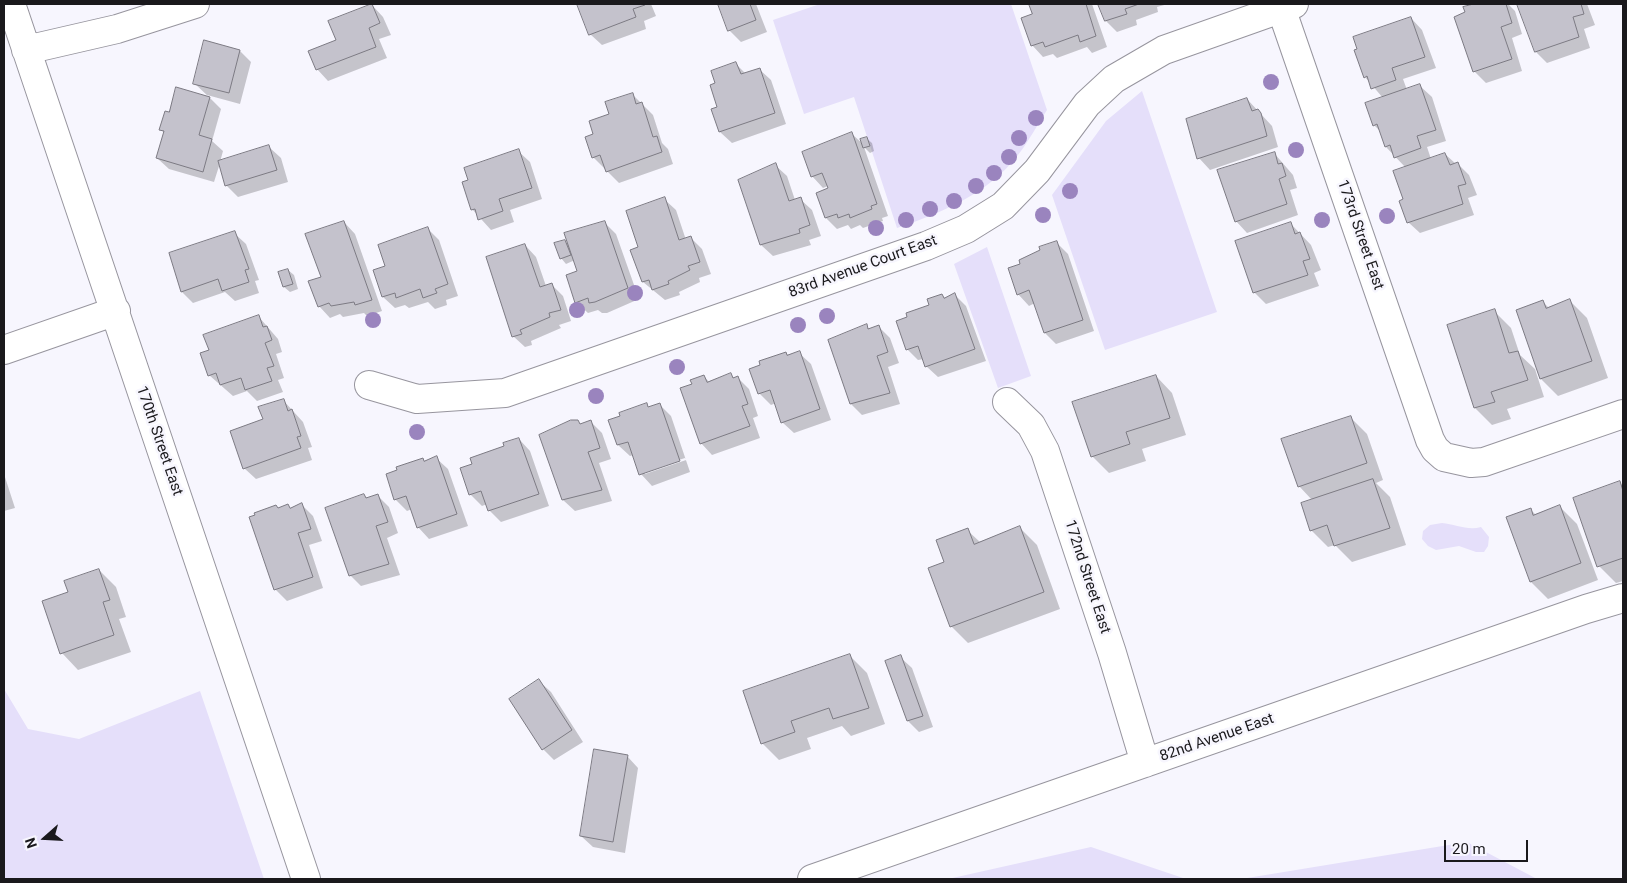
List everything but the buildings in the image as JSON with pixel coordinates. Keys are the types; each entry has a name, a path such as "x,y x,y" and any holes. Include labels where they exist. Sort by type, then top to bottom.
{"street":[{"name":"170th Street East","path":"11,4 306,879"},
{"path":"26,50 118,29 195,4"},
{"name":"83rd Avenue Court East","path":"369,385 417,399 505,393 926,246 966,229 1002,206 1037,171 1087,104 1114,79 1164,50 1288,6"},
{"name":"173rd Street East","path":"1288,6 1430,440 1435,449 1444,457 1471,463 1484,462 1623,414"},
{"path":"4,350 116,311"},
{"name":"172nd Street East","path":"1007,402 1031,425 1045,451 1112,653 1145,763"},
{"name":"82nd Avenue East","path":"812,879 1586,609 1623,598"}],"shaded area":[{"path":"820,4 1011,4 1047,110 1018,155 993,181 947,209 897,228 854,97 804,114 773,20"},
{"path":"1142,91 1217,312 1105,350 1052,195 1106,121"},
{"path":"987,247 1031,376 998,388 954,264"},
{"path":"1442,523 1466,528 1481,527 1489,537 1488,546 1484,552 1476,552 1459,546 1436,550 1428,546 1422,539 1423,531 1430,525"},
{"path":"4,689 28,729 79,739 200,691 264,879 4,879"},
{"path":"1467,842 1537,879 1241,879"},
{"path":"1091,847 1186,879 948,879"}]}
